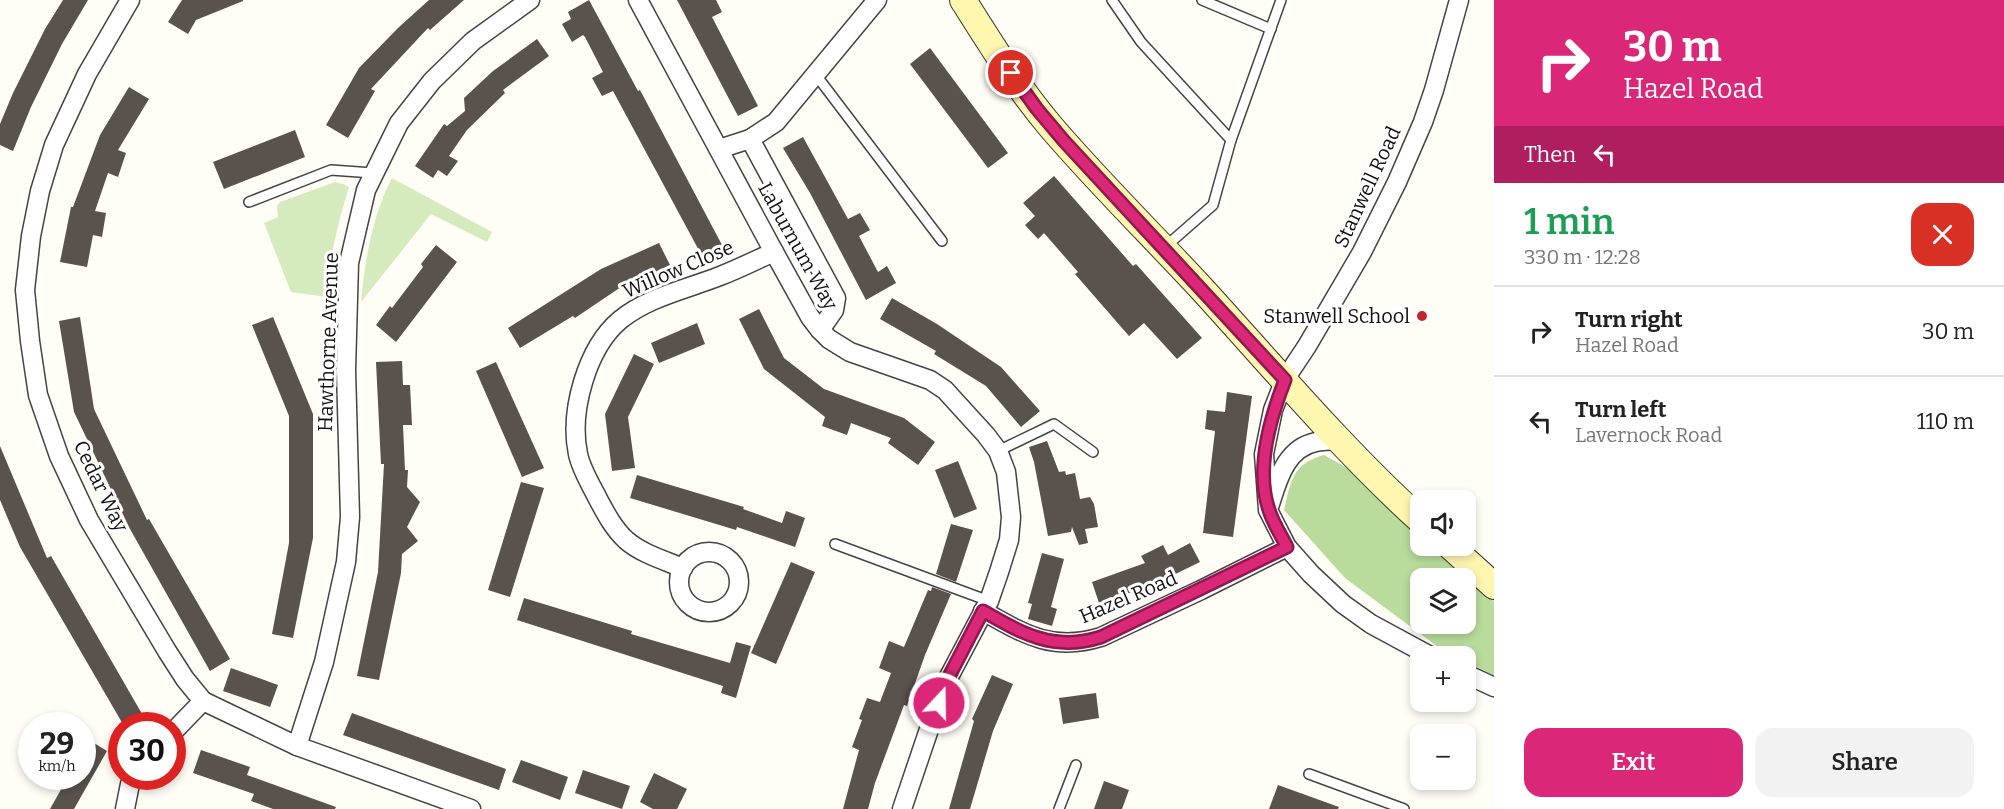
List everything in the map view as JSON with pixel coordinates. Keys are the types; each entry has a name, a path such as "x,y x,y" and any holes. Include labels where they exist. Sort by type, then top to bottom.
{"main road":[{"path":"963,0 1037,109 1115,198 1183,268 1379,483 1410,511"},
{"path":"1461,556 1494,586"}],"street":[{"name":"Cedar Way","path":"130,0 87,74 62,126 46,170 33,225 25,290 30,342 38,395 59,456 89,520 167,651 203,701 297,746 471,809"},
{"name":"Hawthorne Avenue","path":"297,746 324,662 346,561 350,517 346,370 349,263 366,190 399,123 432,81 473,40 530,0"},
{"name":"Laburnum Way","path":"638,0 774,252 810,317 820,330 829,339 850,352 930,380 945,390 976,422 998,451 1006,472 1011,517 1009,540 986,606"},
{"path":"719,149 750,139 776,122 877,0"},
{"name":"Stanwell Road","path":"1268,510 1264,454 1273,410 1285,380 1348,278 1397,182 1434,90 1459,0"},
{"path":"750,139 836,298 834,310 820,330"},
{"name":"Willow Close","path":"683,568 639,550 616,530 607,517 578,456 576,418 582,385 599,346 609,331 631,312 774,252"},
{"path":"1341,440 1315,442 1298,450 1286,463 1268,510 1287,547 1311,574 1343,604 1371,624 1412,646"},
{"name":"Hazel Road","path":"986,606 1023,634 1065,643 1085,642 1101,637 1287,547"},
{"path":"902,809 943,688 986,606"},
{"path":"1476,679 1494,687"},
{"path":"186,719 203,701"},
{"path":"125,809 129,790"}],"lane":[{"path":"1112,0 1141,42 1231,140"},
{"path":"1202,0 1271,28"},
{"path":"1163,249 1213,205 1231,140 1281,0"},
{"path":"816,75 942,241"},
{"path":"249,202 331,171 373,173"},
{"path":"998,451 1054,424 1093,452"},
{"path":"835,544 986,606"},
{"path":"1059,809 1076,765"},
{"path":"1309,774 1404,809"}],"green space":[{"path":"392,178 492,232 487,242 431,214 361,302 374,223"},
{"path":"335,182 349,187 334,241 326,297 291,292 264,223 278,217 277,206 280,202"},
{"path":"1324,455 1351,470 1410,525 1410,556 1445,556 1458,568 1410,568 1410,626 1345,578 1284,510 1291,482 1305,463"},
{"path":"1476,584 1494,601 1494,676 1476,666 1476,646 1437,646 1420,634 1476,634"}],"building":[{"path":"63,0 88,0 62,44 31,107 13,151 0,145 0,124 45,29"},
{"path":"182,0 243,1 196,20 188,34 168,22"},
{"path":"429,0 464,0 430,30 428,28 371,89 375,91 348,138 326,125 359,68"},
{"path":"589,0 638,91 640,90 722,245 702,256 613,91 602,96 592,78 603,72 585,37 583,35 572,42 562,24 571,19 568,12"},
{"path":"677,0 716,0 722,12 712,17 758,106 738,116"},
{"path":"537,39 549,56 503,90 505,93 467,130 449,156 458,161 447,176 438,170 433,178 415,166 444,124 447,126 465,111 464,98 493,71"},
{"path":"930,48 1008,153 988,168 910,64"},
{"path":"129,87 149,99 118,150 126,153 118,177 108,173 95,211 106,213 102,237 93,235 87,267 60,262 71,207 73,207 100,135"},
{"path":"295,130 305,157 224,189 213,162"},
{"path":"803,137 848,219 860,213 870,230 859,236 878,272 887,266 896,283 866,300 810,193 783,148"},
{"path":"1054,176 1133,266 1136,264 1202,338 1177,359 1144,323 1129,336 1075,274 1078,272 1044,233 1038,239 1025,225 1035,216 1023,203"},
{"path":"659,243 670,265 618,289 575,318 573,316 520,348 508,328 601,269"},
{"path":"436,245 457,262 396,342 376,325 423,267 421,264"},
{"path":"892,298 937,324 1001,367 1040,411 1021,427 986,386 934,354 936,351 880,319"},
{"path":"759,309 784,358 824,389 904,418 935,442 918,465 888,443 891,438 851,423 847,435 822,426 825,417 764,369 739,319"},
{"path":"80,317 94,409 147,520 149,519 230,659 210,671 130,529 74,412 59,321"},
{"path":"273,317 313,414 313,538 293,638 272,634 289,543 289,416 252,325"},
{"path":"697,323 705,344 659,363 651,343"},
{"path":"634,354 654,364 628,417 635,468 612,471 605,414"},
{"path":"402,361 403,385 410,385 412,425 403,425 405,470 408,470 407,487 420,502 407,527 418,541 402,554 401,573 379,680 357,676 378,572 384,464 381,464 376,362"},
{"path":"496,362 544,468 522,477 476,371"},
{"path":"1227,392 1252,396 1233,537 1203,533 1215,431 1205,429 1207,410 1225,412"},
{"path":"1047,441 1059,472 1065,471 1066,475 1075,473 1080,499 1090,497 1094,504 1098,527 1085,529 1088,543 1079,545 1072,527 1071,532 1048,536 1029,447"},
{"path":"0,446 47,558 51,556 141,712 116,712 20,547 0,500"},
{"path":"958,461 977,509 954,518 935,470"},
{"path":"637,475 744,507 743,509 782,523 786,511 805,518 795,547 737,527 736,530 630,498"},
{"path":"521,482 544,488 510,597 488,590"},
{"path":"951,524 973,530 956,582 936,574"},
{"path":"1190,543 1200,562 1155,584 1099,603 1092,582 1145,563 1141,556 1163,545 1168,555"},
{"path":"1042,553 1064,559 1051,607 1057,609 1052,626 1028,619 1032,604 1028,603"},
{"path":"791,562 815,572 776,664 751,653"},
{"path":"932,587 951,594 925,655 907,706 904,705 875,783 868,809 843,809 859,750 852,747 862,720 859,719 867,698 880,702 891,673 879,668 889,641 904,647 928,590 931,591"},
{"path":"524,598 632,631 631,634 730,663 736,642 751,646 736,698 721,693 723,686 517,620"},
{"path":"231,668 278,685 270,707 223,691"},
{"path":"992,675 1013,684 993,731 970,809 949,809 974,721 972,719"},
{"path":"1096,693 1099,718 1063,724 1059,698"},
{"path":"352,713 506,769 499,790 343,735"},
{"path":"96,744 107,751 96,770"},
{"path":"201,750 250,767 247,775 336,807 335,809 273,809 251,801 254,794 193,773"},
{"path":"521,760 568,777 560,800 512,782"},
{"path":"583,770 630,786 622,809 575,793"},
{"path":"654,773 687,789 677,809 653,809 640,802"},
{"path":"1104,781 1129,790 1122,809 1094,809"},
{"path":"1278,785 1339,807 1338,809 1269,809"},
{"path":"61,790 85,790 74,809 50,809"}],"place":[{"name":"Stanwell School","path":"1422,316"}],"route":[{"path":"939,703 943,688 983,611 1023,634 1065,643 1085,642 1101,637 1201,590 1287,547 1268,510 1264,454 1273,410 1285,380 1064,141 1011,73"}]}
